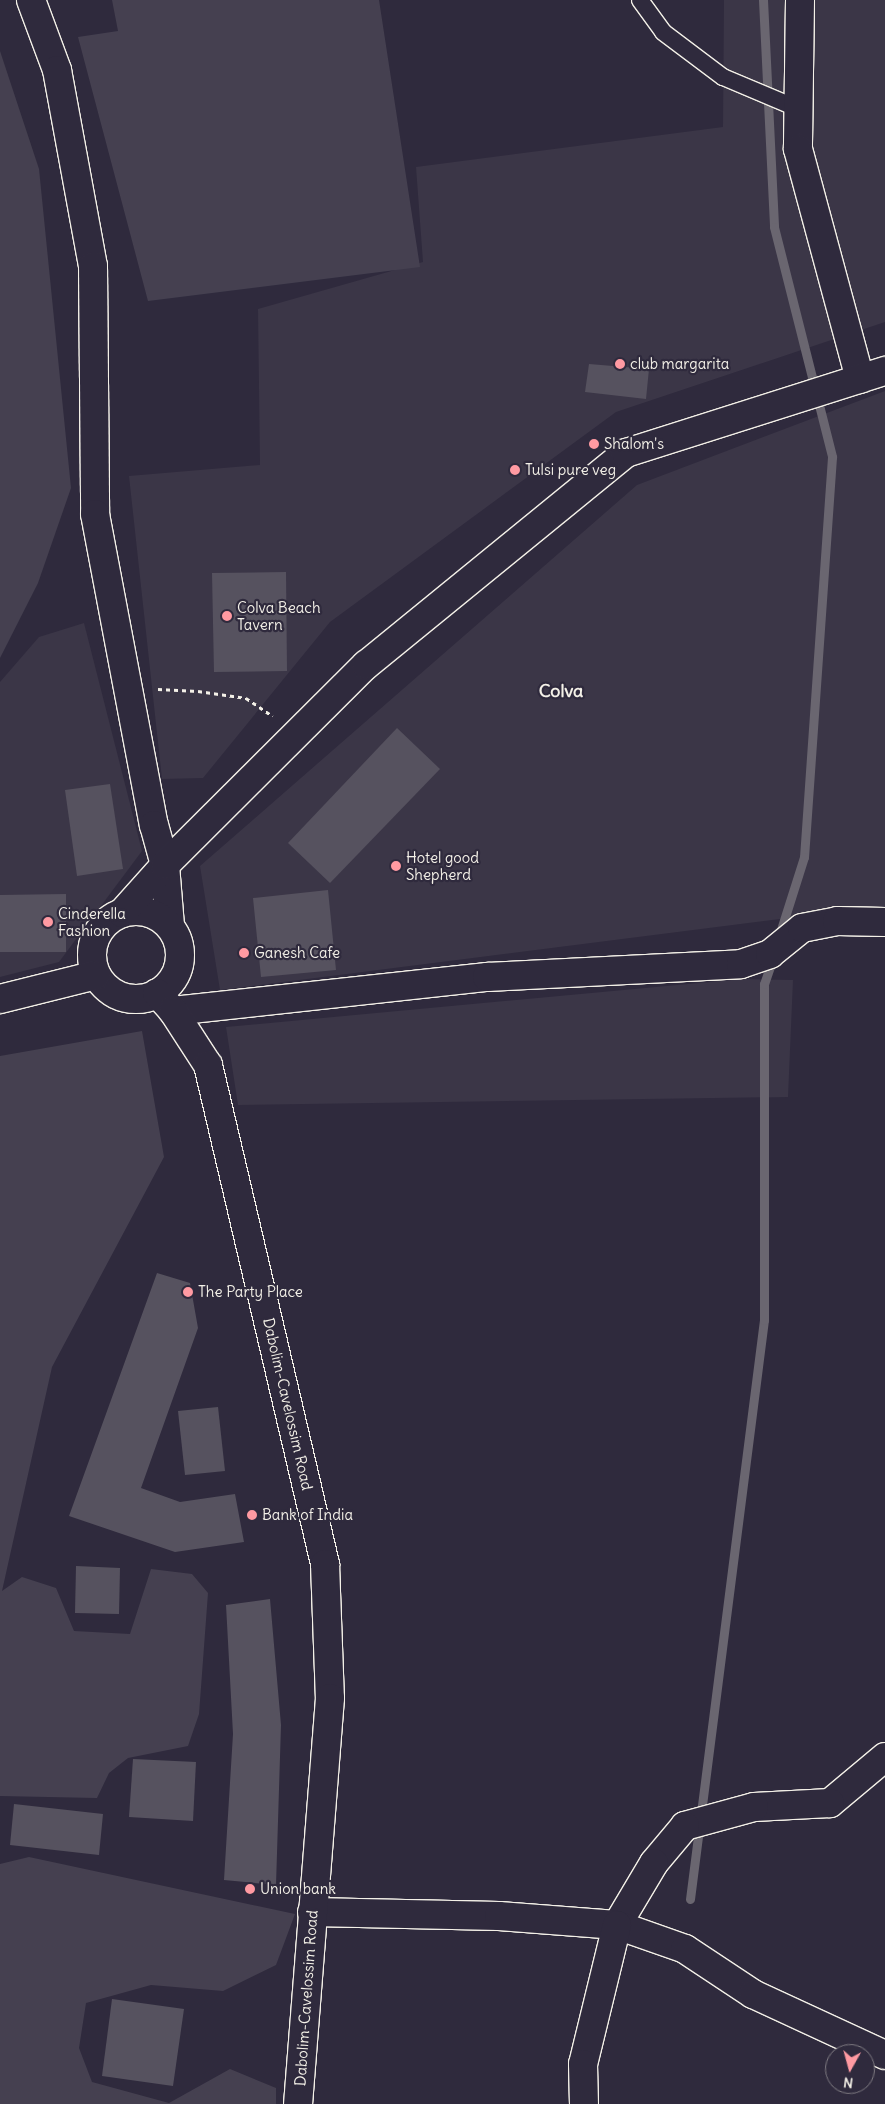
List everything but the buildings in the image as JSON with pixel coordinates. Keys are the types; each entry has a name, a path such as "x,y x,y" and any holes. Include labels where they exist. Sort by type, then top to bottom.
{"street":[{"path":"31,0 57,70 93,266 95,514 164,864 170,926 180,949 180,962 165,1002"},
{"path":"800,0 798,149 872,375 626,453 366,665 164,864 122,913 108,920 95,938 92,960 96,974 104,986 129,999 165,1002 487,977 741,964 770,954 802,928 837,921 885,922"},
{"path":"122,913 149,912 170,926"},
{"path":"0,1000 96,974"},
{"name":"Dabolim-Cavelossim Road","path":"165,1002 208,1065 325,1564 330,1698 298,2104"},
{"path":"584,2104 583,2064 616,1925 654,1863 685,1826 754,1807 830,1803 885,1757"},
{"path":"312,1912 499,1916 616,1925 685,1949 753,1994 885,2055"}],"lane":[{"path":"640,0 663,32 723,77 799,109"}],"path":[{"path":"128,689 198,690 246,698 298,732"}],"shaded area":[{"path":"112,0 379,0 420,267 148,301 78,37 118,31"},
{"path":"724,0 885,0 885,322 616,412 330,622 203,778 162,779 129,476 260,465 258,309 423,262 416,167 723,127"},
{"path":"0,51 39,169 71,488 38,583 0,658"},
{"path":"885,391 885,915 796,917 220,990 200,866 637,485"},
{"path":"84,623 142,851 59,962 0,977 0,682 39,637"},
{"path":"742,979 793,980 788,1097 238,1105 226,1027"},
{"path":"142,1031 164,1157 52,1367 2,1591 22,1577 56,1588 74,1631 130,1634 151,1569 192,1574 208,1593 199,1714 188,1746 128,1758 109,1773 97,1798 0,1796 0,1056"},
{"path":"29,1857 295,1914 276,1965 223,1991 151,1985 86,2003 79,2048 92,2082 169,2103 230,2069 276,2088 276,2104 0,2104 0,1864"}],"waterway":[{"path":"763,0 774,227 832,457 804,857 779,936"},
{"path":"690,1899 764,1320 764,984 773,958"}],"place":[{"name":"club margarita","path":"620,364"},
{"name":"Shalom's","path":"594,444"},
{"name":"Tulsi pure veg","path":"515,470"},
{"name":"Colva Beach Tavern","path":"227,616"},
{"name":"Hotel good Shepherd","path":"396,866"},
{"name":"Cinderella Fashion","path":"48,922"},
{"name":"Ganesh Cafe","path":"244,953"},
{"name":"The Party Place","path":"188,1292"},
{"name":"Bank of India","path":"252,1515"},
{"name":"Union bank","path":"250,1889"}],"district":[{"name":"Colva","path":"561,691"}]}
